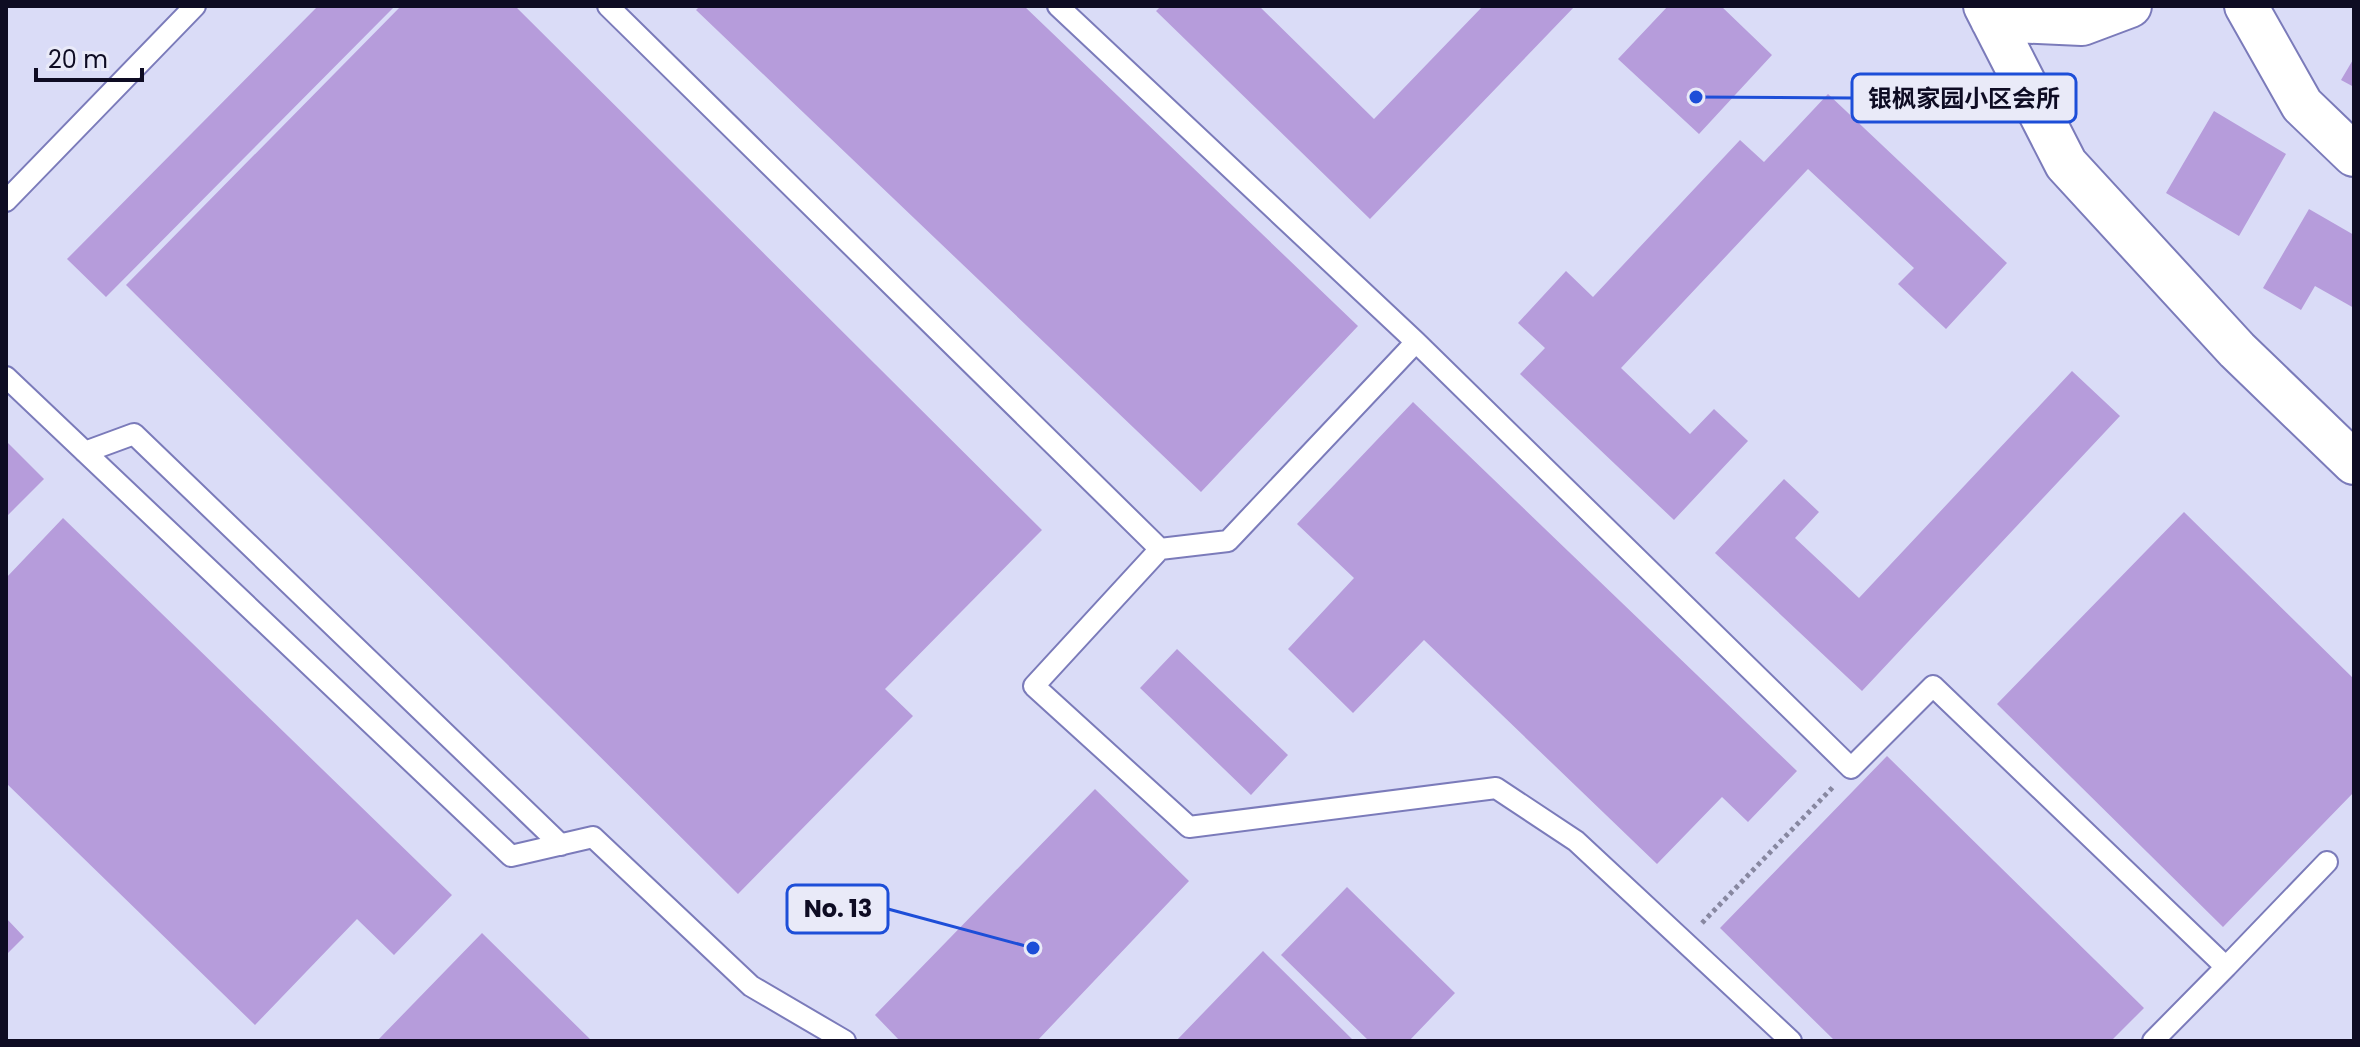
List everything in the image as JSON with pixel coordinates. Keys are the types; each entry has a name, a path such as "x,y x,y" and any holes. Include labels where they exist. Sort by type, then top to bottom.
{"street":[{"path":"1989,13 2082,24 2130,6"},
{"path":"2246,6 2302,105 2354,155"},
{"path":"1989,13 2066,164 2237,350 2354,463"}],"lane":[{"path":"6,201 195,6"},
{"path":"608,6 1160,549"},
{"path":"1058,6 1416,342 1851,768 1933,686 2226,967"},
{"path":"1416,342 1228,541 1160,549 1034,686 1189,827 1496,788 1576,841 1791,1041"},
{"path":"6,377 511,856 593,837 751,986 845,1041"},
{"path":"85,452 134,434 561,845"},
{"path":"2153,1041 2327,862"}],"path":[{"path":"1685,940 1851,768"}],"building":[{"path":"318,6 395,6 106,297 67,259"},
{"path":"401,6 515,6 1042,530 885,689 913,716 738,894 126,285"},
{"path":"700,6 1024,6 1358,326 1201,492 696,10"},
{"path":"1161,6 1259,6 1374,119 1483,6 1575,6 1370,219 1156,11"},
{"path":"1668,6 1721,6 1772,55 1699,134 1618,59"},
{"path":"2354,58 2354,87 2341,80"},
{"path":"1828,94 2007,263 1946,329 1898,284 1914,268 1808,169 1621,368 1690,434 1714,409 1748,441 1674,520 1520,374 1545,348 1518,323 1566,271 1593,297 1740,140 1764,162"},
{"path":"2214,111 2286,154 2239,236 2166,193"},
{"path":"2309,209 2354,235 2354,308 2315,286 2301,310 2263,288"},
{"path":"2072,371 2120,416 1862,691 1715,553 1784,479 1819,512 1795,538 1859,598"},
{"path":"1413,402 1797,771 1748,822 1722,797 1657,864 1424,640 1353,713 1288,649 1354,578 1297,524"},
{"path":"6,441 44,479 6,517"},
{"path":"2184,512 2354,679 2354,792 2223,927 1997,704"},
{"path":"63,518 452,895 394,955 357,919 255,1025 6,783 6,578"},
{"path":"1177,649 1288,755 1251,795 1140,688"},
{"path":"1887,756 2144,1008 2111,1041 1835,1041 1720,928"},
{"path":"1095,789 1189,881 1037,1041 900,1041 875,1015"},
{"path":"1347,887 1455,993 1409,1041 1369,1041 1281,955"},
{"path":"6,918 24,937 6,955"},
{"path":"482,933 592,1041 377,1041"},
{"path":"1263,951 1354,1041 1176,1041"}],"place":[{"name":"银枫家园小区会所","path":"1696,97"},
{"name":"No. 13","path":"1033,948"}]}
